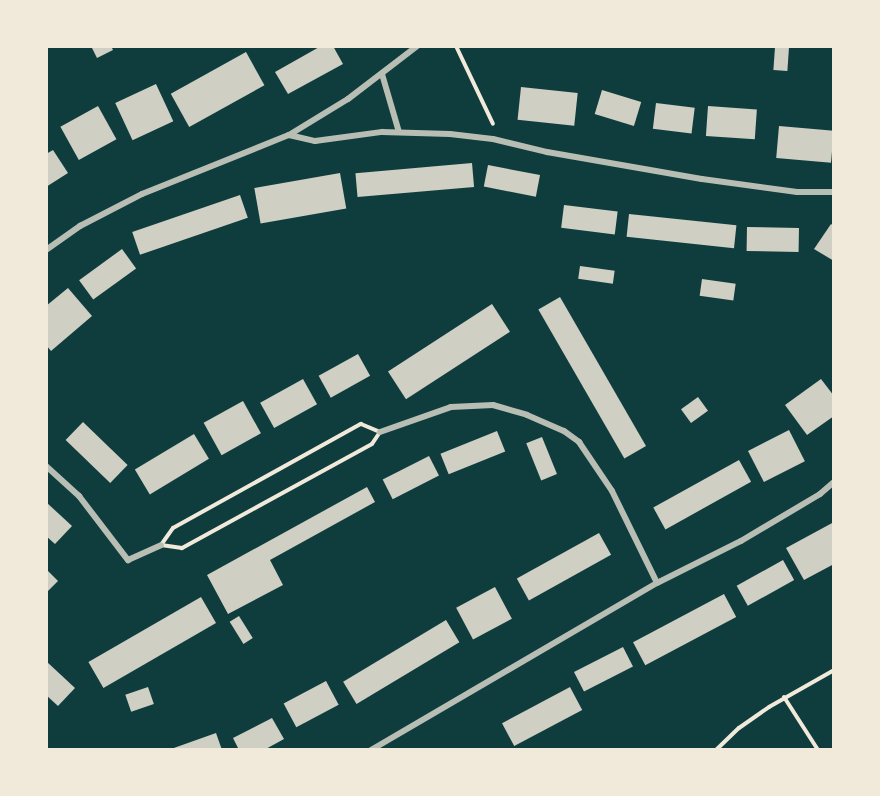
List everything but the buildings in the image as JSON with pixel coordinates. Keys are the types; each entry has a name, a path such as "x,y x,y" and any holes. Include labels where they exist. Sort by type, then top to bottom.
{"street":[{"path":"46,250 80,226 142,194 289,135 382,74 417,46"},
{"path":"382,74 399,132"},
{"path":"289,135 315,141 399,132 493,139 547,152 702,179 797,192 834,192"},
{"path":"380,432 450,407 493,405 527,415 564,431 579,442 612,491 657,583"},
{"path":"46,466 79,496 128,560 161,545"},
{"path":"371,750 657,583 741,541 820,494 834,482"}],"path":[{"path":"456,46 492,121 493,139"},
{"path":"361,424 380,432 372,444 182,548 161,545 173,528 361,424"},
{"path":"716,750 738,728 784,697 834,670"},
{"path":"784,697 818,750"}]}
